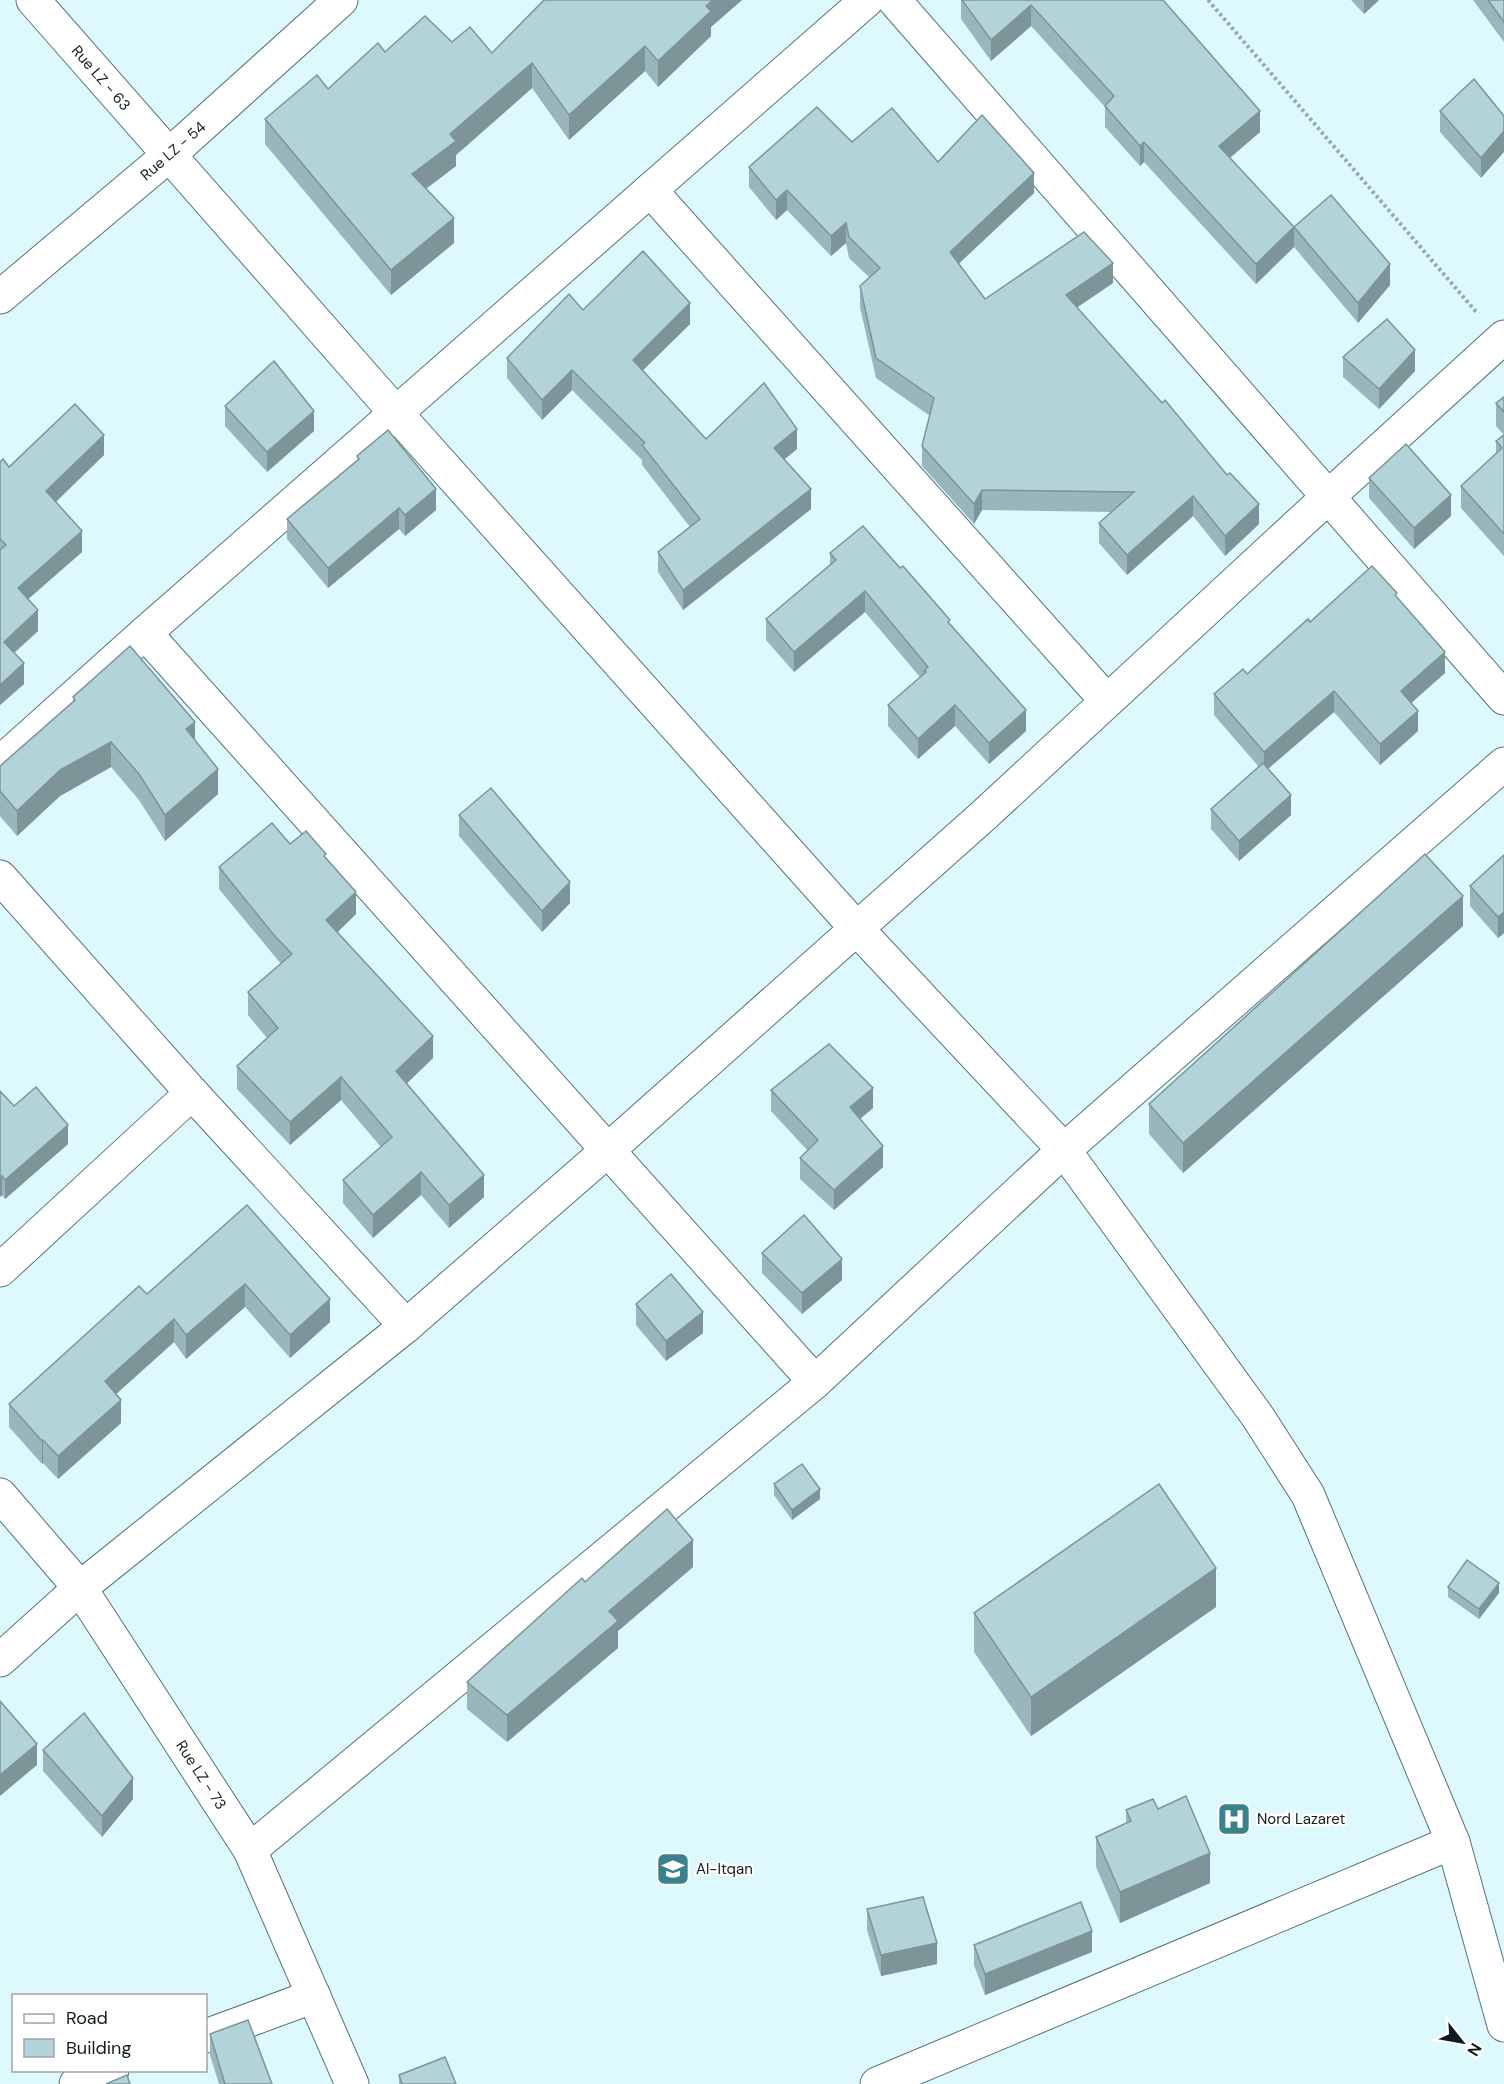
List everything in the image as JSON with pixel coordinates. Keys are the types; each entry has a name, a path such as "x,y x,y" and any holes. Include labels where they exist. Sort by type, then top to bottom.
{"street":[{"name":"Rue LZ - 63","path":"33,0 395,412 857,929 1064,1150 1258,1417 1308,1496 1454,1842 1504,2025"},
{"name":"Rue LZ - 54","path":"0,297 169,155 341,0"},
{"path":"0,763 395,412 867,0"},
{"path":"894,0 1504,698"},
{"path":"650,190 1107,701"},
{"path":"0,1660 80,1588 406,1326 608,1150 975,824 1502,338"},
{"path":"145,633 815,1382"},
{"path":"250,1850 815,1382 1064,1150 1504,764"},
{"path":"0,877 192,1093 406,1326"},
{"path":"0,1270 192,1093"},
{"name":"Rue LZ - 73","path":"0,1495 80,1588 250,1850 352,2084"},
{"path":"877,2084 1454,1842"},
{"path":"207,2036 314,1996"},
{"path":"76,2084 107,2072"}],"path":[{"path":"1209,0 1502,338"}],"building":[{"path":"544,0 713,0 706,6 711,11 658,61 645,46 569,115 532,63 450,134 456,141 412,174 454,218 391,270 265,119 317,75 328,89 378,43 385,52 425,16 452,42 470,27 492,53"},
{"path":"962,0 1163,0 1260,111 1219,146 1294,227 1256,264 1144,142 1140,146 1105,106 1114,96 1031,5 991,40"},
{"path":"1488,0 1504,0 1504,22"},
{"path":"1474,79 1504,116 1504,131 1481,158 1440,111"},
{"path":"817,107 852,142 892,108 938,162 982,115 1034,173 950,252 985,299 1084,232 1113,263 1066,295 1162,403 1165,400 1227,475 1230,473 1259,504 1225,536 1193,496 1127,555 1099,523 1134,492 982,490 974,504 922,446 934,398 876,358 860,286 880,268 849,237 846,223 831,236 787,190 776,200 749,167"},
{"path":"1331,195 1390,264 1358,303 1294,227"},
{"path":"643,251 690,303 633,360 706,439 764,383 797,429 774,448 811,489 683,590 658,552 700,519 642,445 645,443 572,370 542,400 507,358 569,294 583,310"},
{"path":"1387,319 1415,350 1379,389 1343,357"},
{"path":"274,361 314,411 267,452 225,406"},
{"path":"1504,397 1504,412 1496,403"},
{"path":"75,404 104,435 46,491 82,531 18,588 38,610 4,642 24,663 0,685 0,550 6,545 0,539 0,462 3,459 9,467"},
{"path":"388,430 436,489 405,515 399,508 328,568 287,519 359,459 357,456"},
{"path":"1504,435 1504,534 1461,486 1502,448 1496,441"},
{"path":"1406,444 1451,495 1414,528 1369,478"},
{"path":"863,526 900,568 903,566 950,620 948,622 1026,710 989,743 955,705 918,739 888,705 926,672 924,671 928,667 865,591 794,652 766,619 836,560 830,553"},
{"path":"1372,566 1445,652 1401,691 1418,711 1380,744 1334,691 1264,752 1214,694 1243,669 1247,674 1308,619 1310,622"},
{"path":"130,646 195,722 186,729 218,769 165,815 139,774 111,742 60,770 17,811 0,791 0,766 75,700 73,697"},
{"path":"1263,763 1291,795 1239,841 1211,809"},
{"path":"491,788 570,882 542,911 459,815"},
{"path":"272,823 290,844 306,831 326,854 324,856 356,892 326,920 433,1036 396,1071 484,1175 449,1205 421,1172 373,1215 343,1180 392,1137 341,1077 290,1122 237,1066 278,1028 248,992 292,954 219,867"},
{"path":"1425,854 1463,896 1183,1143 1149,1104"},
{"path":"1504,855 1504,912 1498,917 1470,886"},
{"path":"829,1044 873,1088 850,1107 883,1146 834,1190 800,1158 818,1140 771,1090"},
{"path":"36,1087 68,1125 5,1180 2,1176 0,1178 0,1091 14,1106"},
{"path":"247,1205 330,1299 290,1335 245,1284 186,1335 174,1319 105,1381 121,1400 58,1456 9,1404 139,1286 147,1294"},
{"path":"804,1215 842,1259 802,1293 762,1253"},
{"path":"671,1274 703,1312 666,1341 636,1304"},
{"path":"802,1464 820,1489 792,1510 774,1484"},
{"path":"1159,1484 1216,1568 1031,1697 974,1613"},
{"path":"667,1509 693,1540 609,1611 618,1621 507,1715 467,1682 582,1578 585,1582"},
{"path":"1467,1560 1499,1583 1479,1609 1448,1587"},
{"path":"0,1701 37,1744 0,1775"},
{"path":"84,1713 133,1778 102,1816 43,1750"},
{"path":"1186,1796 1210,1853 1120,1892 1096,1837 1131,1821 1126,1810 1153,1799 1158,1809"},
{"path":"923,1897 937,1943 881,1955 867,1909"},
{"path":"1081,1902 1092,1931 985,1974 974,1945"},
{"path":"248,2020 272,2084 225,2084 210,2034"},
{"path":"445,2057 456,2084 402,2084 399,2075"},
{"path":"127,2075 130,2084 106,2084"}],"place":[{"name":"Nord Lazaret","path":"1234,1819"},
{"name":"Al-Itqan","path":"673,1869"}]}
